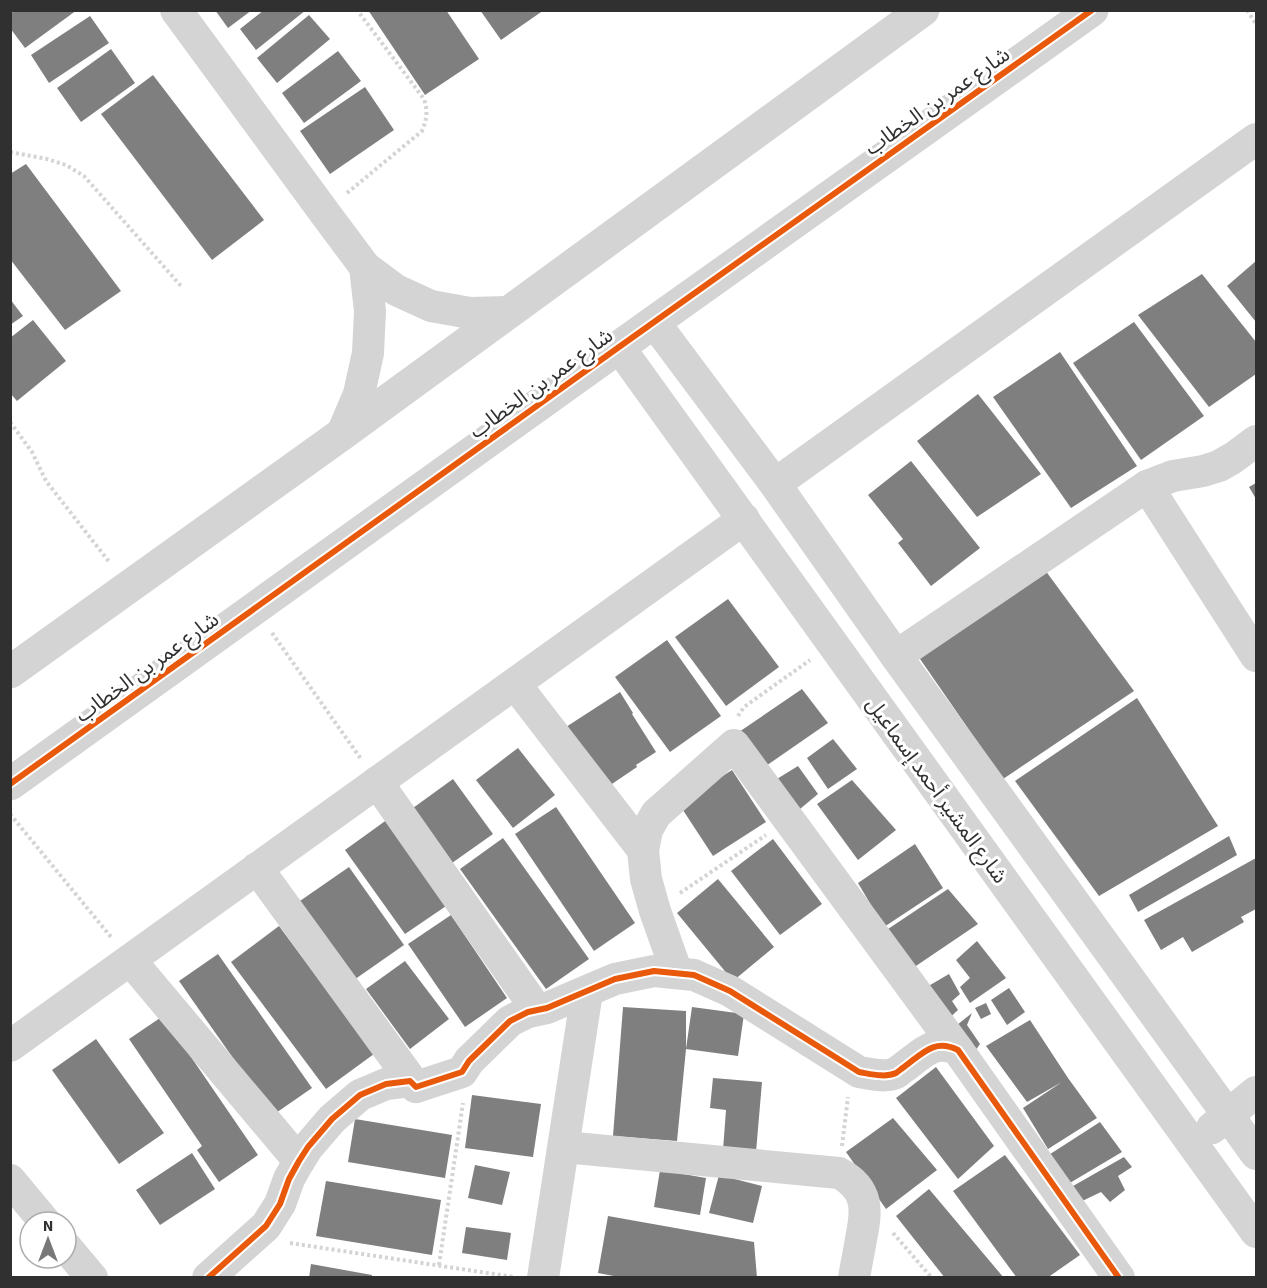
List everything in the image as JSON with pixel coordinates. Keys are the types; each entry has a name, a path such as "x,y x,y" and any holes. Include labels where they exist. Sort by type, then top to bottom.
{"street":[{"path":"176,10 365,267 396,290 431,306 470,313 508,312"},
{"path":"10,672 342,434 923,10"},
{"name":"شارع عمر بن الخطاب","path":"10,784 1092,10"},
{"path":"775,484 1257,139"},
{"path":"342,434 359,394 368,353 370,311 365,267"},
{"path":"654,322 775,484 896,656 1257,1154"},
{"name":"شارع المشير أحمد إسماعيل","path":"619,347 1257,1232"},
{"path":"896,656 1147,486 1173,476 1219,466 1257,441"},
{"path":"1147,486 1257,656"},
{"path":"10,1046 744,519"},
{"path":"515,684 643,850"},
{"path":"677,973 646,879 643,850 647,830 656,814 734,745 958,1050 1119,1278"},
{"path":"377,782 537,1010"},
{"path":"257,868 416,1087"},
{"path":"131,961 299,1161"},
{"path":"416,1087 462,1072 469,1061 510,1021 528,1012 547,1008 615,979 654,971 694,975 730,991 859,1072 877,1075 896,1073 934,1046 951,1046 958,1050"},
{"path":"543,1278 588,992"},
{"path":"208,1278 266,1226 280,1204 289,1179 299,1161 332,1119 360,1095 386,1084 410,1081 416,1087"},
{"path":"1192,1144 1257,1092"},
{"path":"564,1147 839,1173 857,1188 863,1198 865,1209 854,1278"},
{"path":"10,1180 35,1210"},
{"path":"78,1261 92,1278"}],"path":[{"path":"324,212 422,131 427,121 428,110 424,99 357,10"},
{"path":"1247,10 1257,24"},
{"path":"10,152 66,165 84,176 181,286"},
{"path":"10,422 32,452 46,481 129,587"},
{"path":"255,609 377,782"},
{"path":"734,745 732,733 734,721 744,707 832,644"},
{"path":"10,814 131,961"},
{"path":"655,910 789,819"},
{"path":"439,1265 469,1061"},
{"path":"839,1173 851,1067"},
{"path":"863,1198 932,1278"},
{"path":"253,1238 515,1278"}],"building":[{"path":"16,10 77,10 25,48 10,28 10,14"},
{"path":"215,10 252,10 228,28"},
{"path":"264,10 306,10 256,50 240,29"},
{"path":"368,10 446,10 479,59 425,95"},
{"path":"480,10 544,10 501,40"},
{"path":"309,15 330,39 277,83 257,58"},
{"path":"90,16 109,43 49,83 31,55"},
{"path":"111,49 135,83 81,122 57,88"},
{"path":"338,51 361,81 304,123 282,93"},
{"path":"153,75 264,220 212,260 101,114"},
{"path":"365,87 394,130 330,174 300,131"},
{"path":"26,164 121,291 65,330 10,259 10,174"},
{"path":"1256,261 1256,322 1227,286"},
{"path":"1202,274 1256,342 1256,374 1209,407 1138,315"},
{"path":"10,299 23,316 10,325"},
{"path":"33,320 66,361 17,401 10,393 10,338"},
{"path":"1134,322 1204,416 1141,460 1073,363"},
{"path":"1060,352 1137,466 1071,508 993,397"},
{"path":"978,394 1041,474 977,517 917,441"},
{"path":"911,461 980,548 931,586 898,543 903,539 868,495"},
{"path":"1256,483 1256,499 1249,487"},
{"path":"1045,570 1134,691 1003,779 918,656"},
{"path":"728,599 779,667 726,706 675,637"},
{"path":"667,640 721,716 670,752 615,677"},
{"path":"802,689 828,723 763,768 739,732"},
{"path":"620,692 656,752 606,788 566,727"},
{"path":"1137,698 1218,826 1099,896 1015,781"},
{"path":"833,739 857,769 828,789 807,758"},
{"path":"518,748 555,795 513,828 476,780"},
{"path":"798,766 818,794 794,814 772,782"},
{"path":"732,770 766,822 713,856 679,804"},
{"path":"453,779 493,834 452,863 413,808"},
{"path":"852,780 896,830 858,860 817,804"},
{"path":"556,807 635,923 594,951 515,834"},
{"path":"388,819 449,904 405,934 345,850"},
{"path":"1229,836 1237,855 1138,912 1129,895"},
{"path":"503,838 589,959 546,989 460,869"},
{"path":"773,839 822,904 780,935 731,871"},
{"path":"915,844 943,888 884,927 858,883"},
{"path":"1256,858 1256,909 1241,917 1244,922 1192,952 1183,937 1161,950 1144,920"},
{"path":"349,867 404,945 351,982 297,903"},
{"path":"718,879 774,947 733,981 677,913"},
{"path":"948,889 978,924 910,970 882,933"},
{"path":"451,915 507,998 465,1027 408,944"},
{"path":"279,926 374,1054 326,1089 231,962"},
{"path":"977,941 1006,978 970,1003 960,987 970,978 956,960"},
{"path":"218,954 312,1088 273,1115 179,981"},
{"path":"405,961 449,1019 410,1049 366,989"},
{"path":"949,974 960,994 952,1001 958,1010 945,1022 920,991"},
{"path":"1009,988 1025,1012 1007,1025 991,1000"},
{"path":"986,1003 991,1014 981,1019 975,1008"},
{"path":"623,1007 686,1011 686,1049 677,1141 613,1136"},
{"path":"692,1007 744,1014 738,1056 686,1049"},
{"path":"972,1013 967,1025 980,1044 970,1058 952,1029"},
{"path":"163,1016 258,1155 219,1182 197,1150 202,1146 129,1039"},
{"path":"1030,1020 1097,1118 1048,1149 1023,1108 1062,1082 1027,1102 986,1046"},
{"path":"96,1039 164,1133 119,1164 52,1070"},
{"path":"936,1067 994,1146 958,1179 896,1098"},
{"path":"713,1078 762,1082 756,1152 723,1150 726,1110 710,1108"},
{"path":"472,1095 541,1104 533,1157 465,1148"},
{"path":"893,1118 937,1170 886,1209 846,1152"},
{"path":"355,1119 452,1135 445,1178 348,1162"},
{"path":"1100,1122 1122,1152 1063,1187 1044,1158"},
{"path":"192,1153 215,1189 160,1225 136,1190"},
{"path":"1005,1155 1080,1255 1047,1278 1017,1278 953,1191"},
{"path":"1124,1157 1132,1167 1118,1176 1125,1190 1110,1202 1101,1192 1076,1204 1066,1190"},
{"path":"475,1165 510,1172 502,1205 468,1198"},
{"path":"660,1170 706,1178 700,1215 654,1207"},
{"path":"719,1175 762,1186 753,1223 709,1213"},
{"path":"326,1181 441,1200 432,1255 316,1236"},
{"path":"929,1189 1004,1278 945,1278 896,1216"},
{"path":"608,1216 754,1242 757,1278 624,1278 598,1273"},
{"path":"466,1227 511,1233 507,1260 462,1253"},
{"path":"311,1264 372,1275 371,1278 309,1278"}],"cycle path":[{"path":"10,784 1092,10"},
{"path":"208,1278 266,1226 280,1204 289,1179 308,1147 332,1119 360,1095 386,1084 410,1081 416,1087 462,1072 469,1061 510,1021 615,979 654,971 694,975 730,991 859,1072 878,1075 892,1074 929,1049 942,1046 958,1050 1119,1278"}]}
